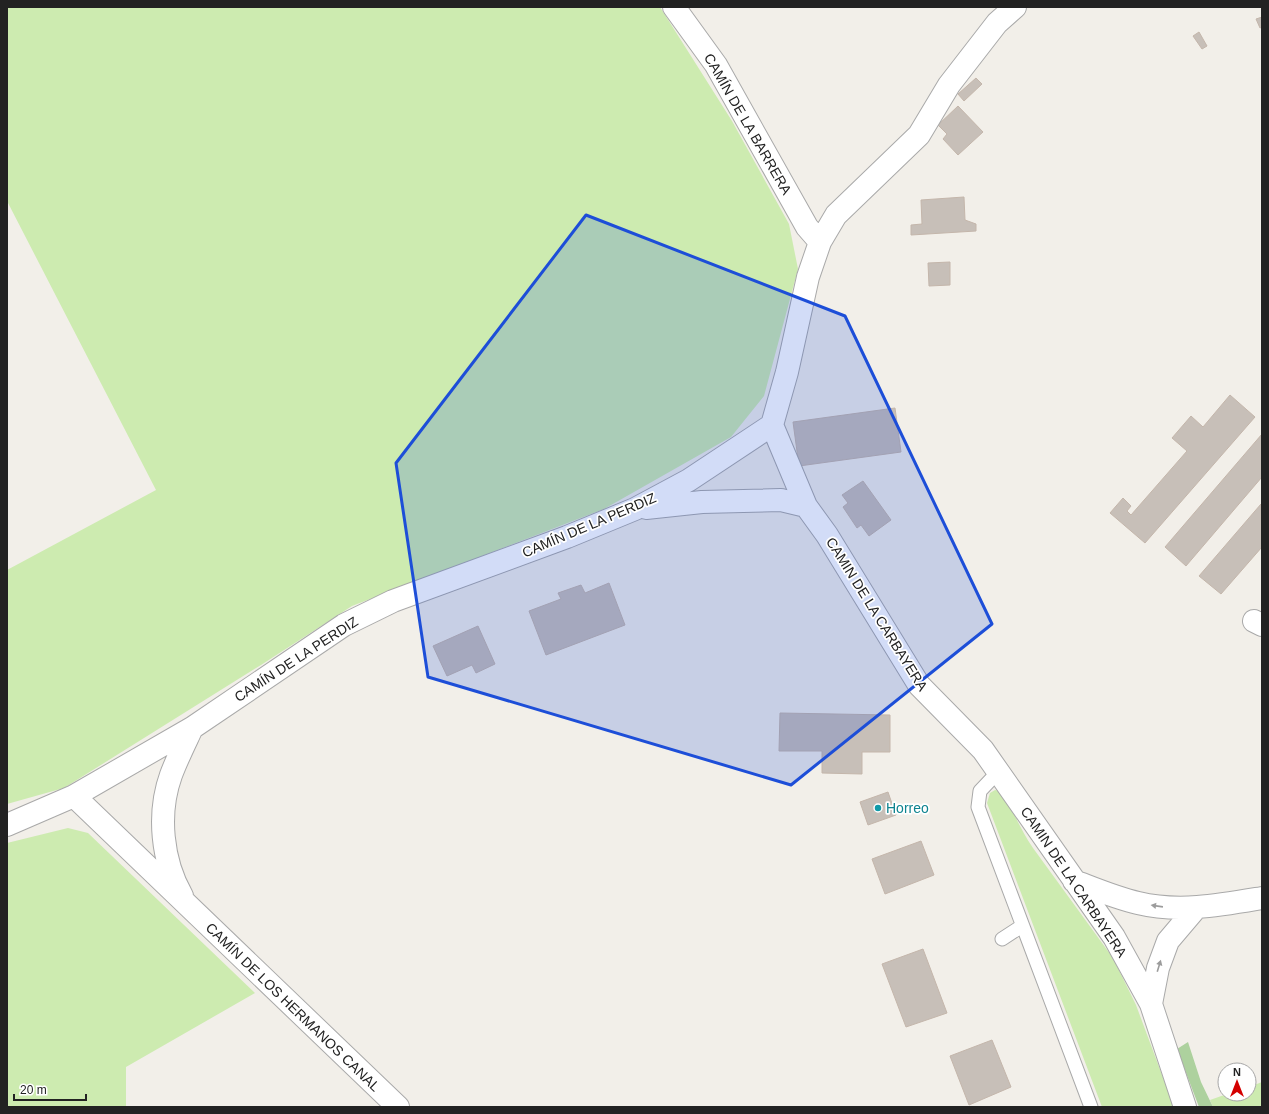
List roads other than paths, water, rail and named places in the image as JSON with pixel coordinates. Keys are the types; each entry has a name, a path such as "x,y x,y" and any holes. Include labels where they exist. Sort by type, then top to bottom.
{"street":[{"name":"CAMÍN DE LA BARRERA","path":"674,7 716,65 807,227 820,242"},
{"path":"772,425 787,372 808,277 820,242 836,215 919,135 949,85 997,23 1015,7"},
{"name":"CAMIN DE LA CARBAYERA","path":"772,425 806,506 828,534 919,686 983,750 1114,936 1151,1004 1185,1107"},
{"name":"CAMÍN DE LA PERDIZ","path":"7,825 74,796 192,728 344,625 393,601 635,509 689,480 772,425"},
{"path":"635,509 702,502 781,500 806,506"},
{"name":"CAMÍN DE LOS HERMANOS CANAL","path":"187,906 175,883 168,859 163,816 171,776 192,728"},
{"name":"CAMÍN DE LOS HERMANOS CANAL","path":"74,796 398,1107"},
{"path":"1074,881 1138,903 1172,908 1196,908 1262,898"},
{"path":"1151,1004 1158,968 1168,941 1196,908"}],"lane":[{"path":"998,772 980,791 978,807 1091,1107"},
{"path":"1002,938 1022,926"}],"place":[{"name":"Horreo","path":"878,808"}]}
